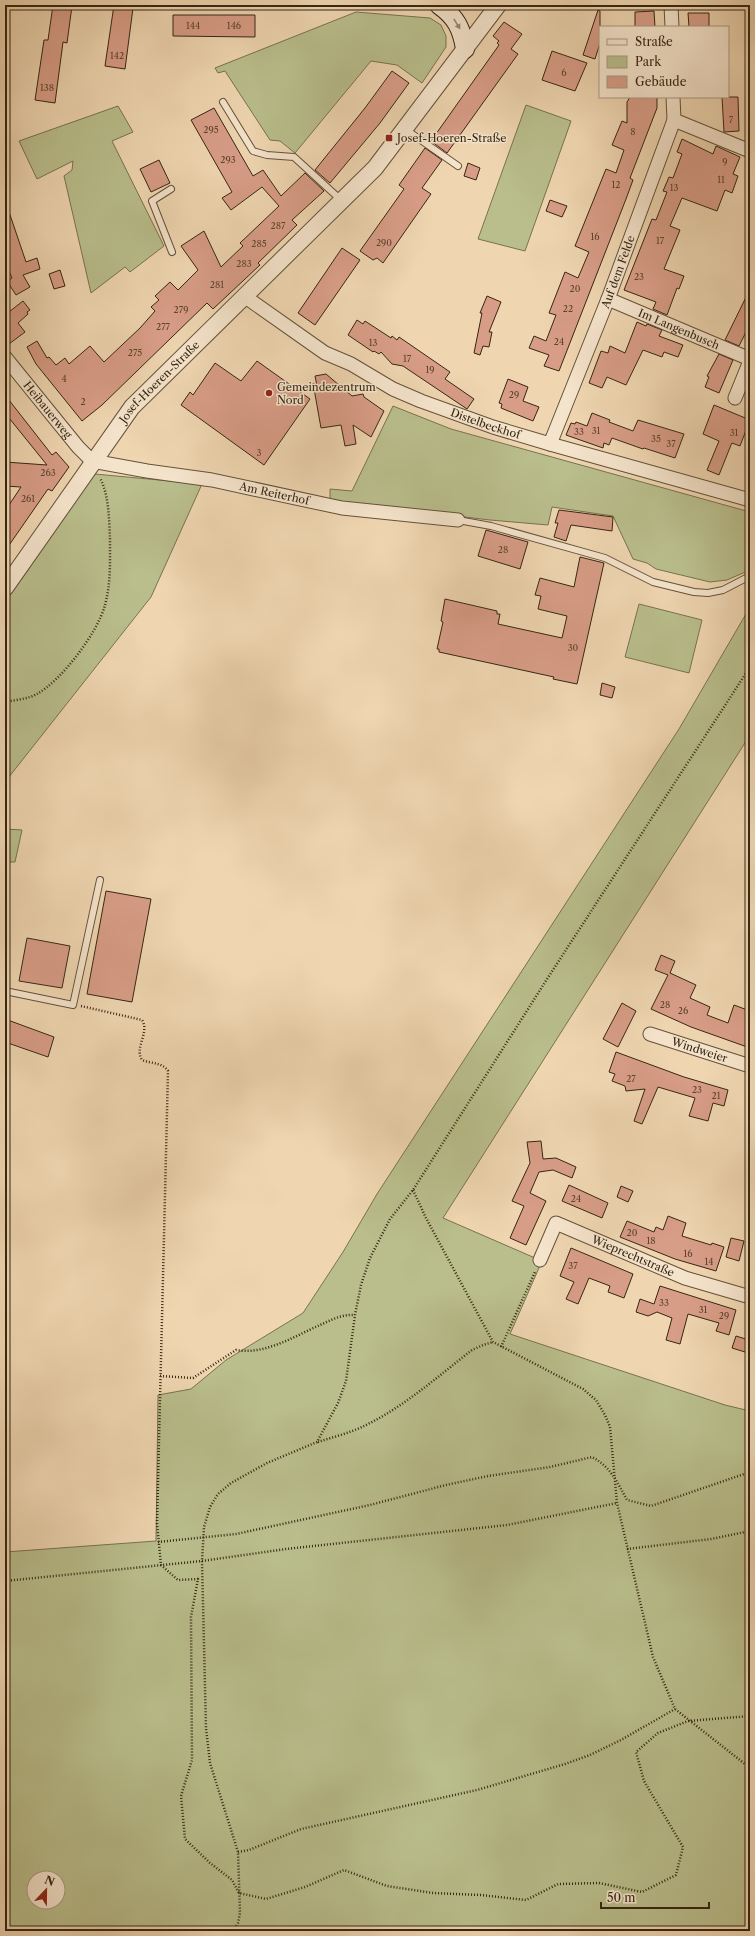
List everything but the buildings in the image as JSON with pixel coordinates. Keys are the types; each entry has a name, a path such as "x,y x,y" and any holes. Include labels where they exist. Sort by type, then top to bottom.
{"main road":[{"path":"439,5 451,14 462,30 465,49"}],"street":[{"name":"Josef-Hoeren-Straße","path":"5,588 92,461 132,407 375,168 498,5"},
{"path":"671,5 672,26"},
{"name":"Auf dem Felde","path":"550,444 608,300 674,120 673,98"},
{"path":"674,120 750,151"},
{"name":"Distelbeckhof","path":"244,296 325,353 351,364 394,389 449,412 550,444 750,500"},
{"name":"Im Langenbusch","path":"608,300 750,360 735,398"},
{"name":"Heibauerweg","path":"5,357 78,447 92,461"},
{"name":"Am Reiterhof","path":"92,461 147,471 212,480 342,508 458,520"},
{"name":"Windweier","path":"650,1034 750,1066"},
{"name":"Wieprechtstraße","path":"540,1260 556,1223 685,1278 750,1297"}],"lane":[{"path":"223,102 253,151 267,155 294,157 342,201"},
{"path":"405,129 458,166"},
{"path":"171,190 152,201 172,252"},
{"path":"458,520 491,526 605,558 653,582 694,592 708,593 723,590 750,576"},
{"path":"5,991 73,1005 100,880"}],"path":[{"path":"5,702 37,694 51,684 73,660 96,626 105,606 109,581 110,529 103,483 92,461"},
{"path":"317,1442 338,1403 346,1381 355,1315 361,1285 381,1234 390,1218 414,1190 544,982 750,667"},
{"path":"73,1005 142,1020 145,1029 139,1055 142,1060 165,1066 168,1071 160,1376 158,1542 161,1565 178,1580 198,1579 191,1617 192,1760 181,1796 185,1838 210,1863 232,1880 239,1893 266,1899 305,1887 344,1870 387,1886 433,1893 481,1895 526,1900 558,1884 599,1883 642,1892 676,1875 683,1847 644,1780 636,1752 658,1733 688,1721 750,1716"},
{"path":"414,1190 426,1218 493,1342 571,1381 596,1400 605,1415 610,1427 617,1502 652,1657 675,1708 688,1721 750,1768"},
{"path":"501,1347 540,1260"},
{"path":"160,1376 193,1378 236,1350 251,1352 266,1348 333,1318 348,1314 355,1315"},
{"path":"233,1931 238,1923 240,1913 238,1852 210,1763 206,1728 202,1561 203,1536 210,1506 218,1494 231,1483 267,1463 317,1442 363,1427 400,1405 472,1350 493,1342"},
{"path":"158,1542 203,1536 236,1534 370,1505 446,1485 488,1476 550,1467 592,1457 602,1463 614,1476 626,1500 651,1506 750,1472"},
{"path":"5,1581 202,1561 293,1548 507,1525 617,1502"},
{"path":"627,1549 711,1539 750,1531"},
{"path":"238,1852 249,1850 279,1837 326,1823 477,1790 565,1764 620,1740 675,1708"}],"green space":[{"path":"356,12 430,18 441,25 446,36 446,47 422,83 397,65 371,61 295,153 280,141 270,140 225,71 218,73 215,68"},
{"path":"526,105 571,121 525,251 478,239"},
{"path":"118,106 133,132 112,141 164,246 130,272 125,267 91,293 64,176 72,170 73,161 37,179 19,141"},
{"path":"393,406 451,429 750,512 750,570 727,580 710,582 656,569 647,563 633,559 613,516 552,507 548,525 490,520 330,501 330,489 352,491"},
{"path":"95,474 202,484 151,597 5,782 5,600"},
{"path":"639,604 702,620 689,673 625,657"},
{"path":"750,607 750,735 443,1218 542,1261 510,1334 725,1405 750,1411 750,1931 5,1931 5,1552 156,1541 158,1395 191,1389 226,1360 303,1313 343,1252 377,1194 679,729"},
{"path":"5,829 22,830 15,862 5,862"}],"place":[{"name":"Josef-Hoeren-Straße","path":"389,138"},
{"name":"Gemeindezentrum Nord","path":"269,393"}]}
